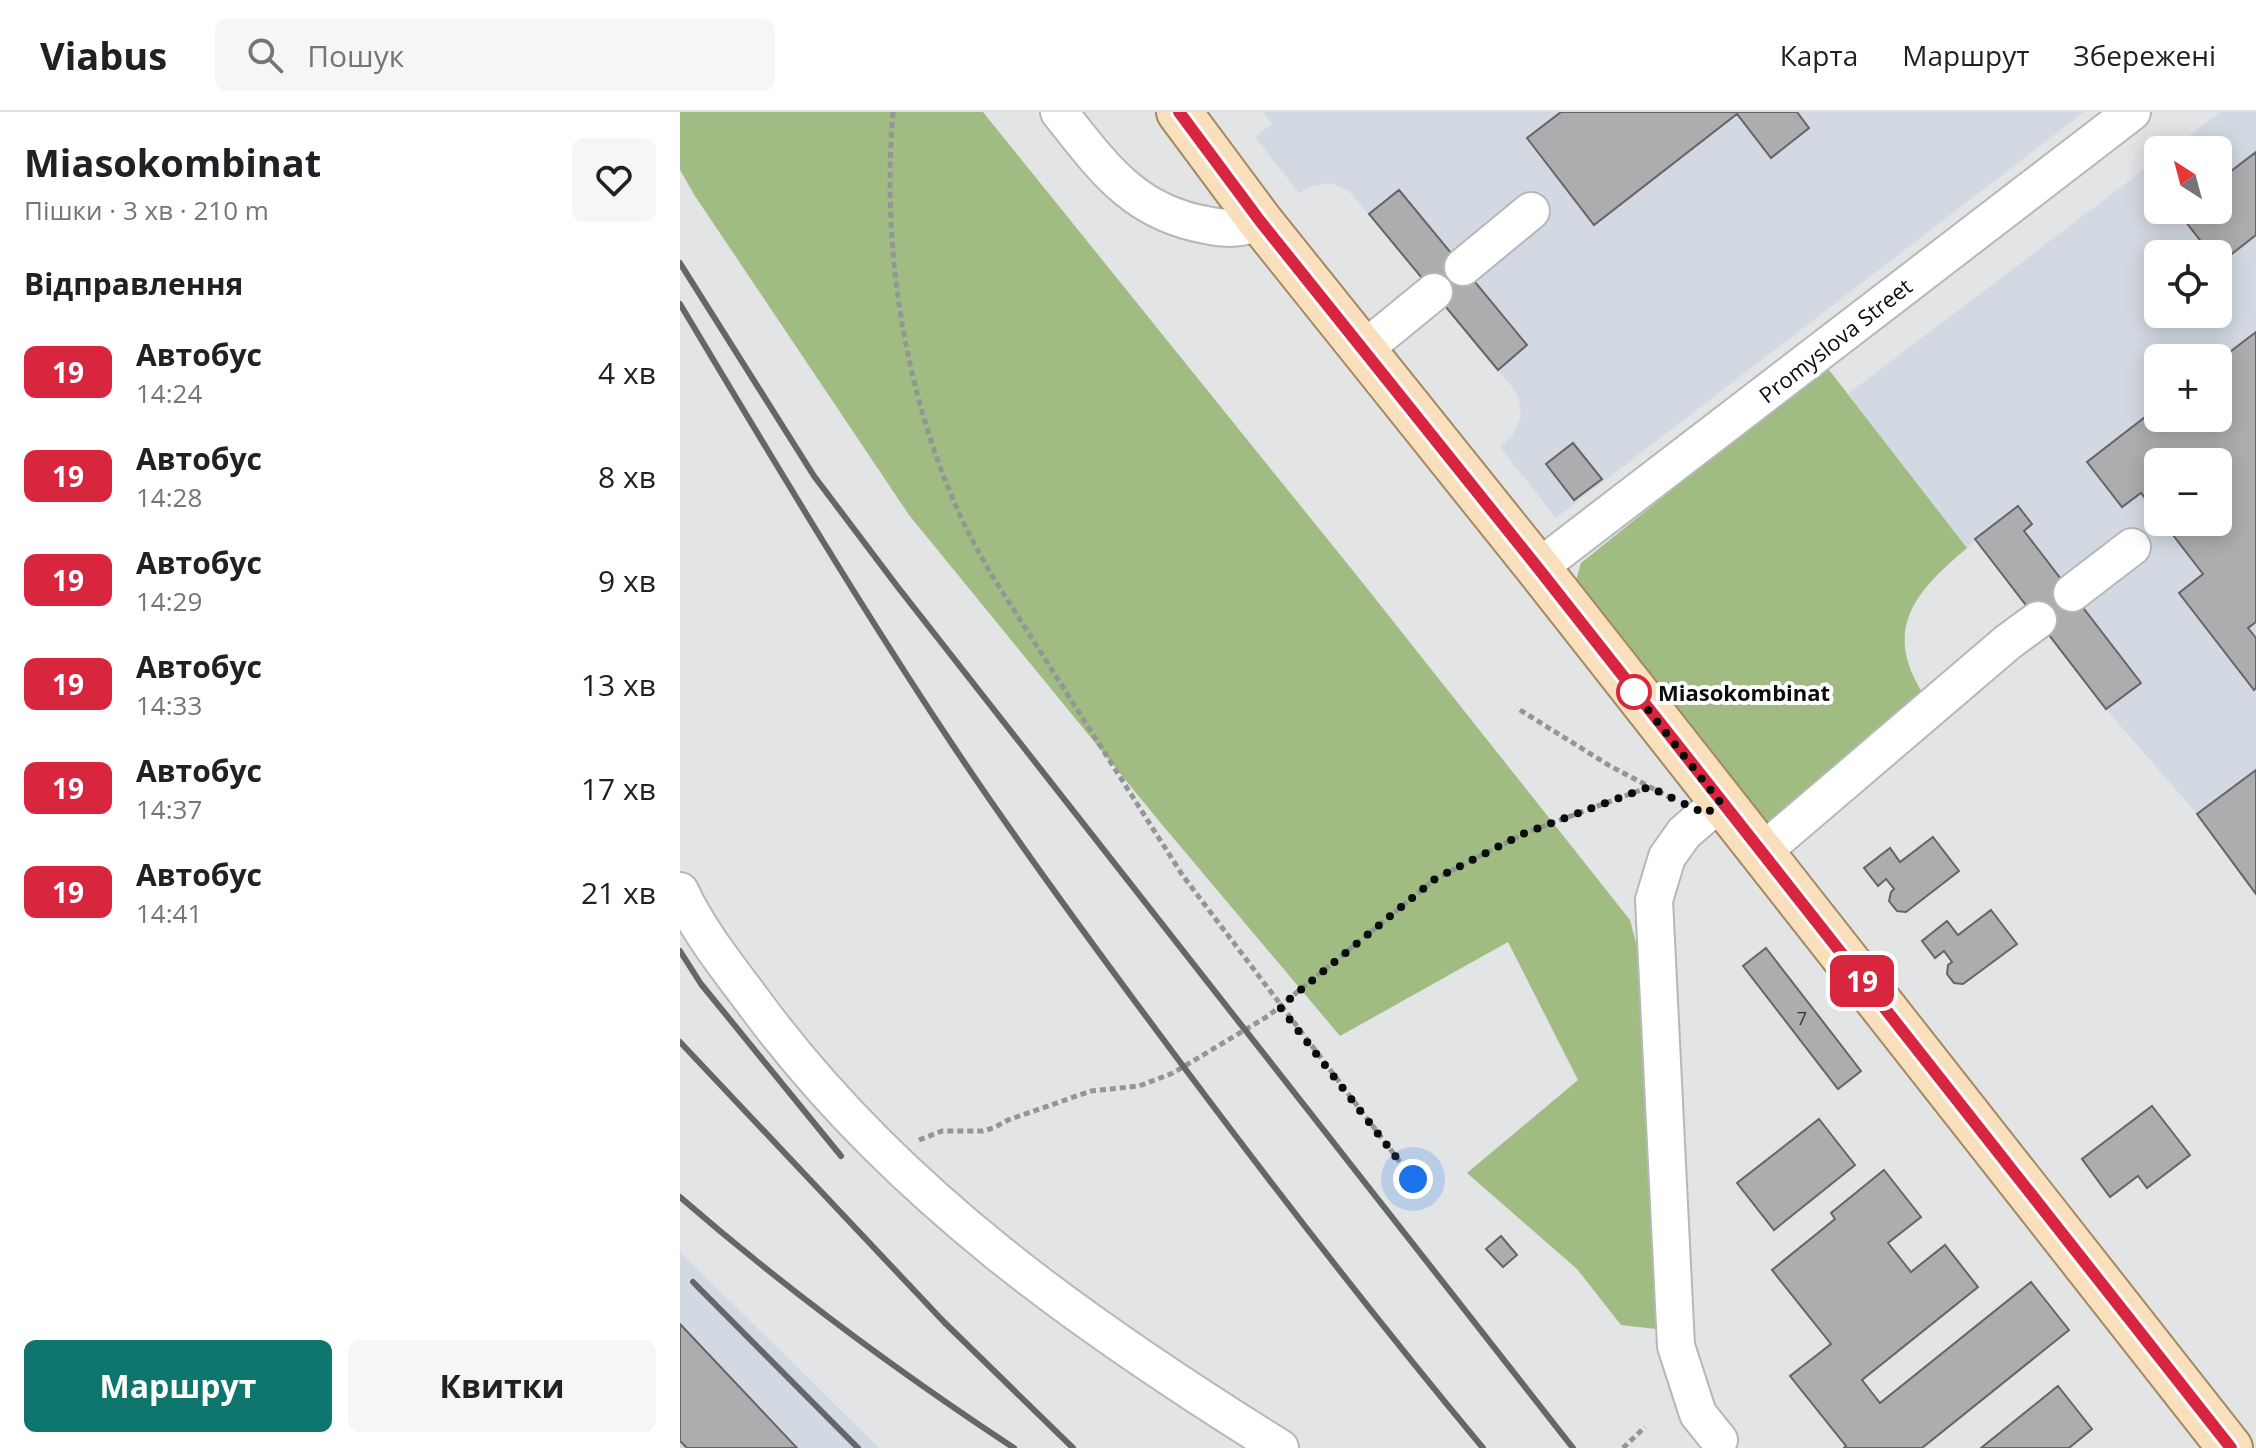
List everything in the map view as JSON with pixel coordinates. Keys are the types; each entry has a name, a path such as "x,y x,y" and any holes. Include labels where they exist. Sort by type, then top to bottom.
{"main road":[{"path":"1179,112 1260,221 1538,568 1713,808 1761,853 2230,1448"}],"street":[{"path":"1059,112 1108,173 1140,201 1178,220 1226,229 1245,228 1260,221"},
{"name":"Promyslova Street","path":"1538,568 2132,112"},
{"path":"1463,267 1531,211"},
{"path":"1363,350 1434,292"},
{"path":"2072,593 2132,547"},
{"path":"1761,853 2008,642 2038,620"},
{"path":"1713,808 1684,833 1667,857 1654,900 1676,1346 1698,1414 1719,1440"},
{"path":"680,891 714,950 779,1037 886,1156 933,1200 1048,1292 1280,1448"}],"path":[{"path":"893,112 889,162 897,289 908,357 923,419 952,498 991,574 1183,876 1413,1179"},
{"path":"1520,710 1554,734 1649,787 1713,808"},
{"path":"909,1144 942,1131 983,1131 1091,1091 1139,1086 1173,1073 1280,1007 1435,879 1525,833 1649,787"},
{"path":"1623,1448 1645,1427"}],"shaded area":[{"path":"1264,112 2084,112 1556,518 1500,447 1512,436 1521,417 1519,399 1513,388 1348,190 1330,183 1312,186 1299,193 1255,137 1272,124"},
{"path":"2221,112 2256,112 2256,894 2197,814 2106,709 1976,540 1967,548 1848,394 2144,170 2144,224 2232,224 2232,136 2189,136"},
{"path":"680,1252 879,1448 680,1448"}],"green space":[{"path":"680,112 983,112 1362,582 1630,920 1680,1203 1686,1286 1656,1329 1621,1325 1577,1269 1467,1173 1578,1080 1508,942 1340,1036 1159,821 909,515 680,170"},
{"path":"1826,366 1967,548 1933,580 1910,613 1905,631 1905,650 1911,671 1924,695 1764,831 1579,590 1576,580 1581,563"}],"building":[{"path":"1561,112 1797,112 1809,128 1771,158 1737,114 1594,225 1527,138"},
{"path":"2256,152 2256,235 2232,254 2232,240 2200,240 2187,224 2232,224 2232,170"},
{"path":"1399,190 1527,345 1498,370 1369,214"},
{"path":"2256,332 2256,622 2248,628 2256,638 2254,690 2179,593 2203,574 2174,536 2232,536 2232,448 2144,448 2144,497 2141,493 2122,507 2087,462 2144,418 2144,432 2232,432 2232,350"},
{"path":"1573,443 1602,479 1574,500 1546,464"},
{"path":"2018,506 2032,524 2024,531 2141,683 2106,709 1975,539"},
{"path":"2256,770 2256,894 2197,814"},
{"path":"1933,837 1959,871 1906,912 1897,911 1889,901 1894,889 1886,879 1878,886 1864,868 1890,848 1900,862"},
{"path":"1991,910 2017,944 1963,984 1954,983 1947,974 1948,965 1952,962 1944,951 1935,958 1922,941 1947,921 1958,935"},
{"path":"1766,948 1861,1071 1838,1089 1743,966"},
{"path":"2152,1106 2190,1155 2147,1188 2138,1176 2110,1197 2082,1159"},
{"path":"1819,1119 1855,1165 1774,1230 1737,1183"},
{"path":"1884,1170 1921,1217 1888,1243 1911,1272 1945,1245 1978,1287 1862,1380 1880,1403 2031,1282 2069,1330 1922,1448 1844,1448 1846,1446 1790,1376 1831,1344 1772,1270 1835,1219 1831,1213"},
{"path":"1501,1236 1517,1255 1503,1267 1486,1249"},
{"path":"680,1324 797,1448 687,1448 680,1441"},
{"path":"2058,1386 2092,1429 2069,1448 1981,1448"}],"railway":[{"path":"680,263 814,476 1573,1448"},
{"path":"680,304 880,633 1025,850 1275,1187 1483,1448"},
{"path":"680,951 701,984 841,1156"},
{"path":"680,1042 944,1322 1073,1448"},
{"path":"680,1197 843,1328 1014,1448"},
{"path":"693,1282 858,1448"}],"bus line":[{"name":"19","path":"1179,112 1260,221 1538,568 2231,1448"}],"place":[{"name":"Miasokombinat","path":"1634,692"}],"route":[{"path":"1413,1179 1280,1007 1435,879 1525,833 1649,787 1706,814 1720,802 1634,692"}]}
